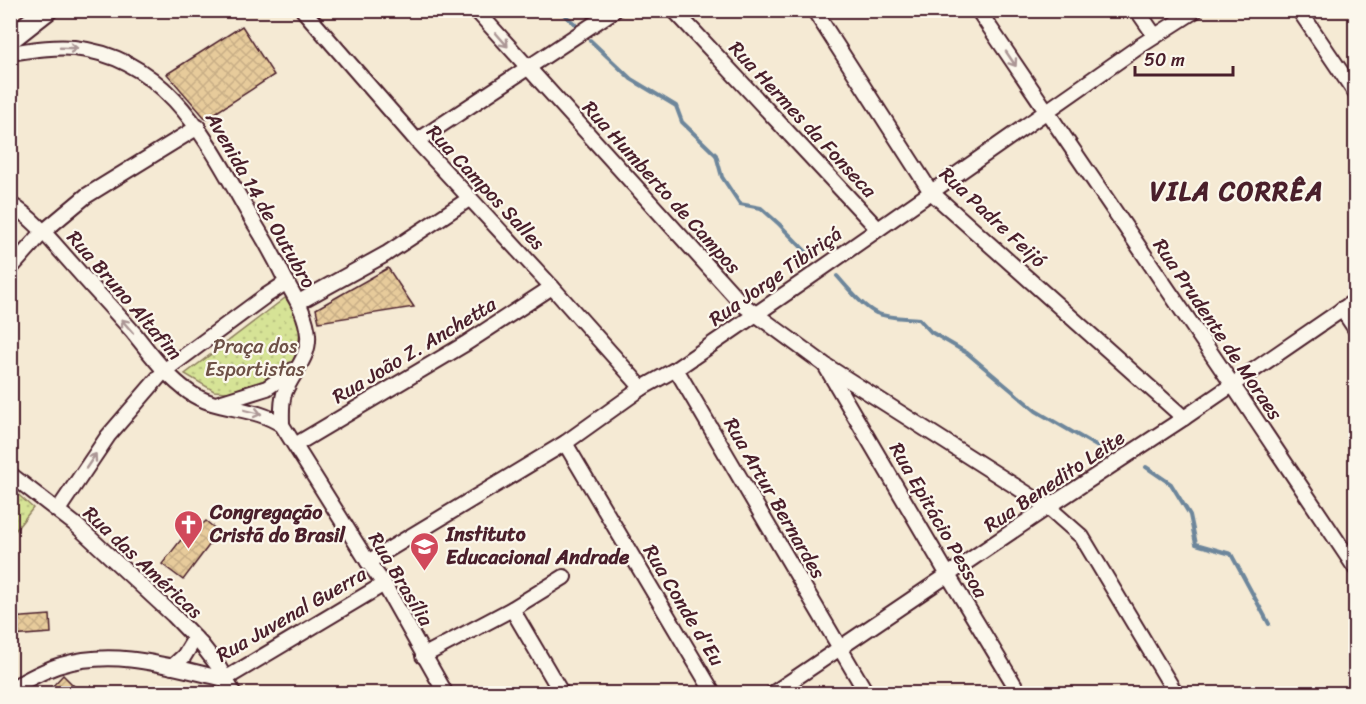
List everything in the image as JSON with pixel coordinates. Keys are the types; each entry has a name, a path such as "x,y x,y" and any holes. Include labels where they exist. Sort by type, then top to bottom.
{"main road":[{"path":"10,39 46,10"}],"street":[{"name":"Rua Campos Salles","path":"303,10 469,199 552,287 642,388"},
{"name":"Rua Humberto de Campos","path":"476,10 703,262 754,314 825,365 1048,507 1082,537 1176,693"},
{"path":"417,141 615,10"},
{"name":"Rua Hermes da Fonseca","path":"674,10 878,229"},
{"name":"Rua Padre Feijó","path":"814,10 932,192 1184,418"},
{"name":"Rua Prudente de Moraes","path":"978,10 1356,569"},
{"path":"1137,10 1155,36"},
{"name":"Rua Jorge Tibiriçá","path":"368,562 565,443 642,388 676,369 1155,36 1196,10"},
{"path":"1299,10 1356,94"},
{"name":"Avenida 14 de Outubro","path":"10,53 47,48 72,48 91,50 110,57 141,70 180,104 198,127 278,262 299,302 305,321 308,338 300,364 284,394 282,425"},
{"path":"10,269 43,232 86,196 198,127"},
{"path":"299,302 386,254 469,199"},
{"name":"Rua Bruno Altafim","path":"10,204 23,212 43,232 132,331 164,371 189,392 217,404 262,413 282,425"},
{"path":"58,510 108,436 164,371 287,282"},
{"name":"Rua João Z. Anchetta","path":"295,445 465,344 552,287"},
{"name":"Rua Benedito Leite","path":"772,693 1184,418 1356,300"},
{"path":"1342,309 1356,330"},
{"path":"217,404 267,388 300,364"},
{"name":"Rua Epitácio Pessoa","path":"825,365 1020,693"},
{"name":"Rua Artur Bernardes","path":"676,369 867,693"},
{"name":"Rua Brasília","path":"282,425 384,584 446,693"},
{"name":"Rua Conde d'Eu","path":"565,443 714,693"},
{"name":"Rua das Américas","path":"10,474 84,532 195,638 218,666 234,693"},
{"path":"423,656 512,609 564,577"},
{"name":"Rua Juvenal Guerra","path":"10,689 41,672 82,660 121,658 225,679 384,584"},
{"path":"512,609 562,693"},
{"path":"172,667 184,656 195,638"}],"green space":[{"name":"Praça dos Esportistas","path":"285,298 295,310 300,329 298,350 290,367 281,376 238,392 227,392 214,391 185,374"},
{"path":"11,488 33,508 11,536"}],"building":[{"path":"242,26 274,75 206,119 167,74"},
{"path":"388,268 414,307 319,322 316,309"},
{"name":"Congregação Cristã do Brasil","path":"206,521 219,532 183,580 162,564 184,536 191,535"},
{"path":"50,615 51,633 11,636 10,646 10,618"},
{"path":"63,675 82,694 56,694 51,688"}],"waterway":[{"path":"559,10 575,24"},
{"path":"590,40 631,79 676,106 682,122 716,155 722,177 740,204 761,208 812,258"},
{"path":"837,276 870,310 886,316 919,319 931,332 967,353 1036,411 1110,454"},
{"path":"1146,467 1171,484 1190,515 1196,544 1231,554 1269,624"}],"place":[{"name":"Congregação Cristã do Brasil","path":"189,550"},
{"name":"Instituto Educacional Andrade","path":"425,572"}],"district":[{"name":"VILA CORRÊA","path":"1237,191"}]}
